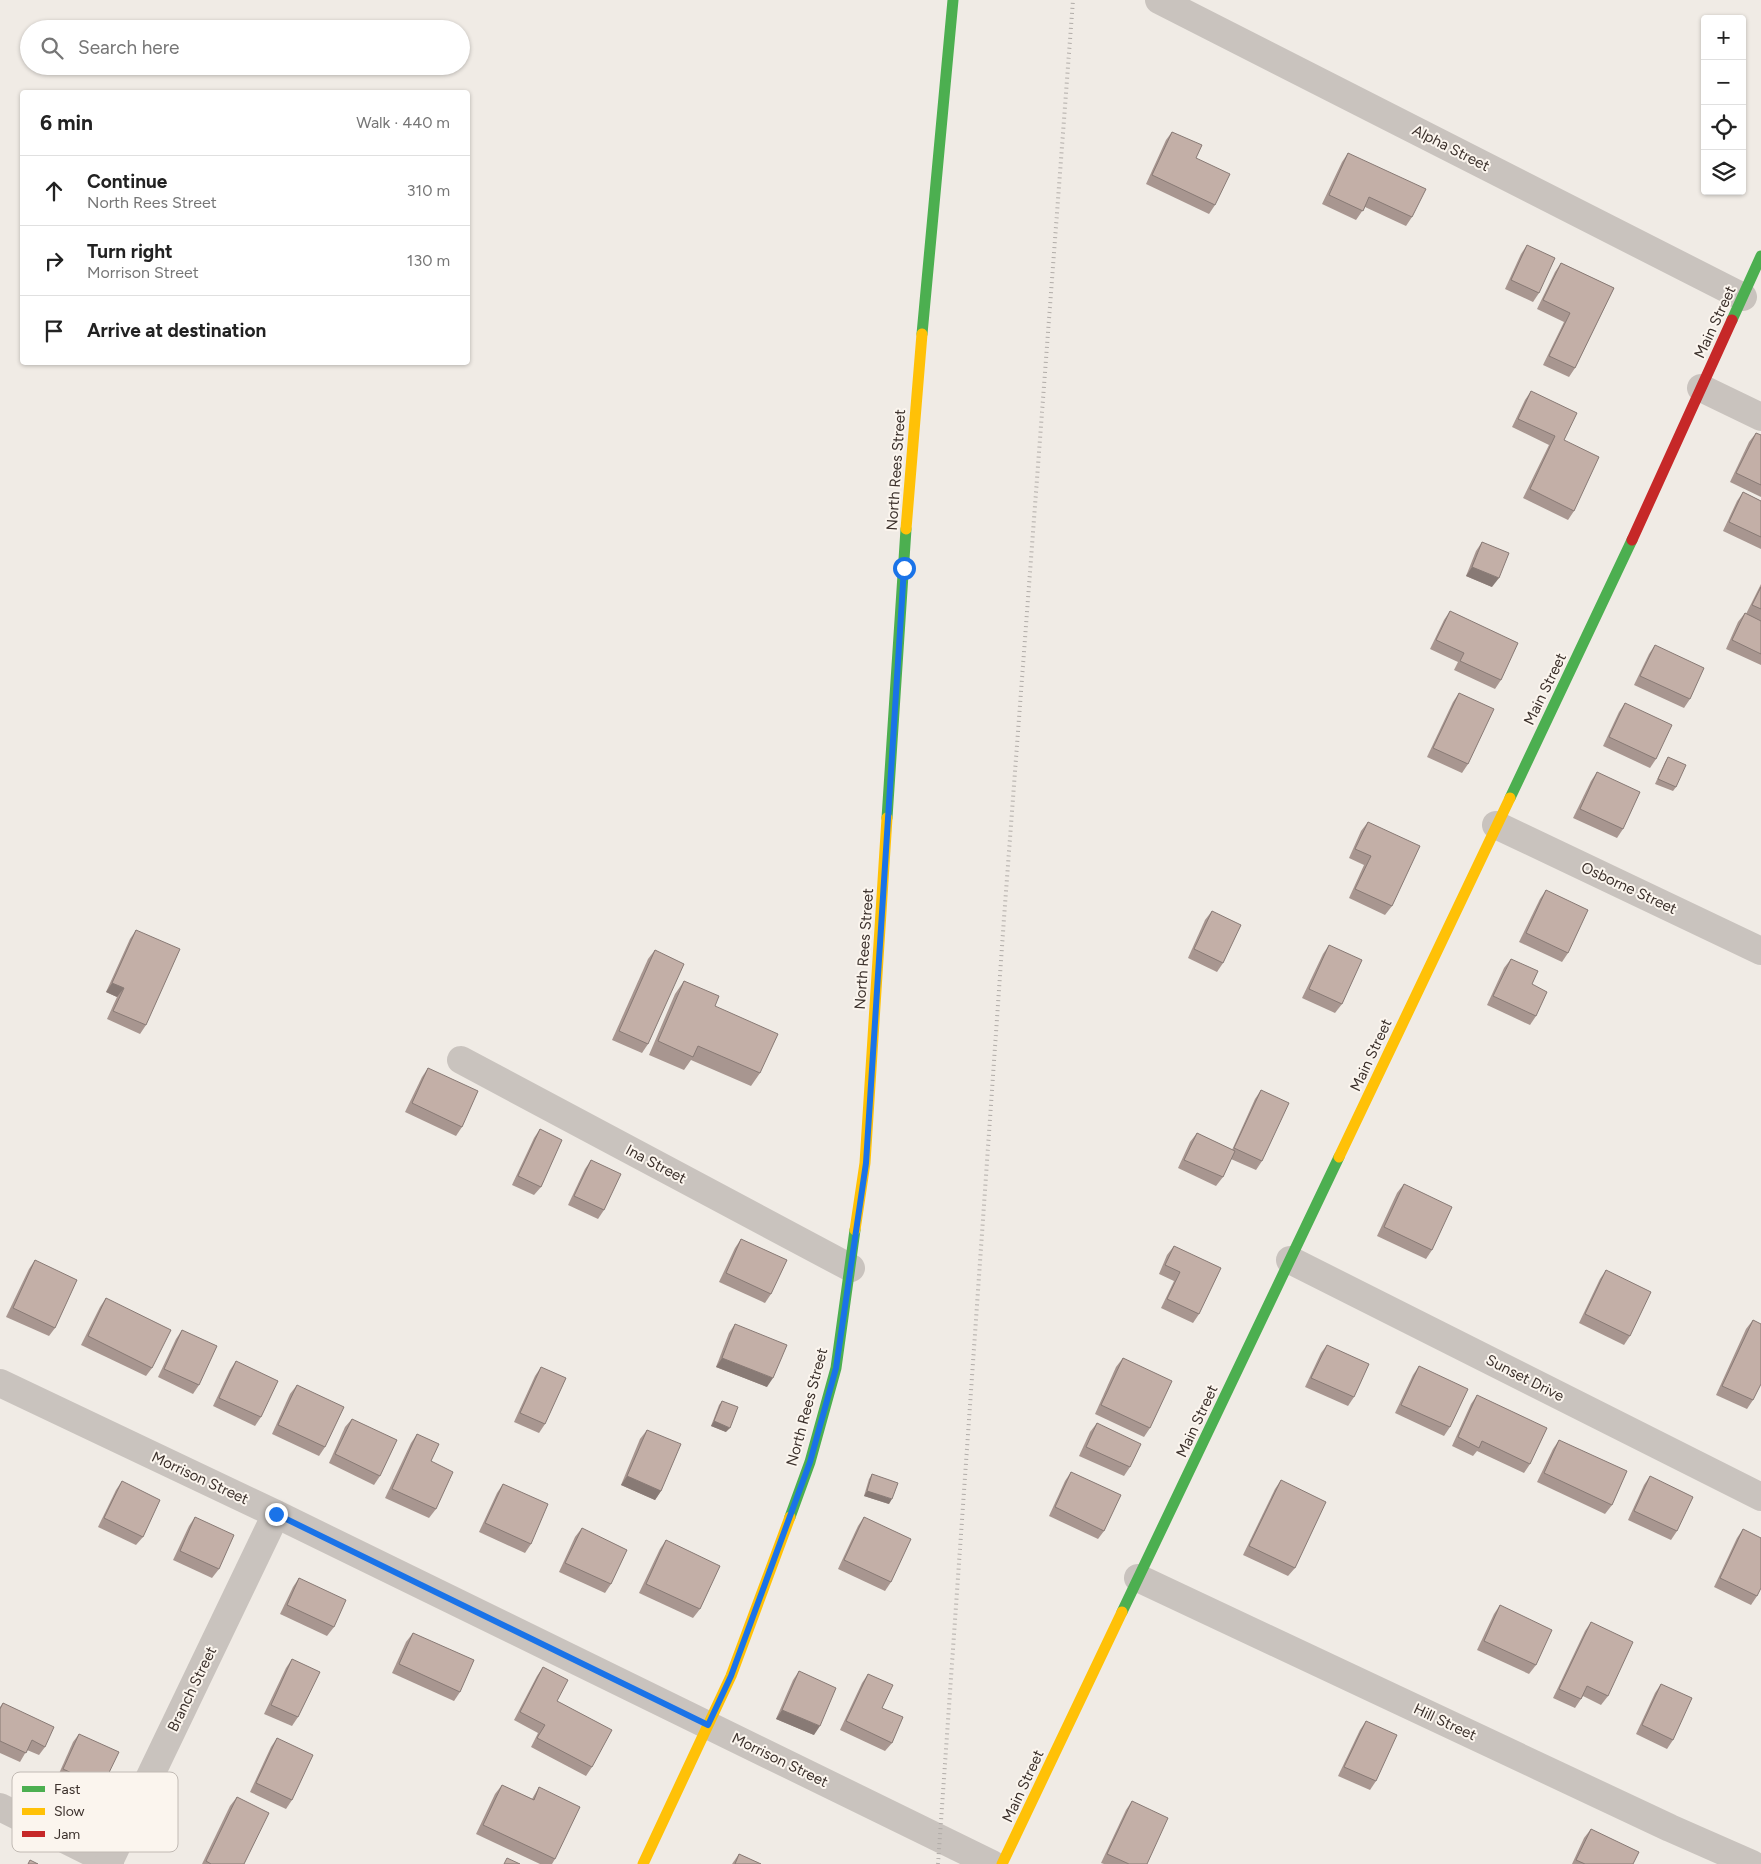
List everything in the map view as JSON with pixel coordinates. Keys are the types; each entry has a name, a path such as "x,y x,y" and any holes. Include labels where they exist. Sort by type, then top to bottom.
{"main road":[{"name":"North Rees Street","path":"643,1864 731,1676 810,1462 836,1368 866,1163 910,470 953,0"},
{"name":"Main Street","path":"1002,1864 1624,558 1761,256"}],"street":[{"name":"Alpha Street","path":"1159,0 1743,296"},
{"path":"1701,388 1761,417"},
{"name":"Osborne Street","path":"1496,825 1761,951"},
{"name":"Ina Street","path":"461,1060 851,1268"},
{"name":"Sunset Drive","path":"1290,1260 1761,1497"},
{"name":"Morrison Street","path":"0,1383 276,1514 992,1864"},
{"name":"Branch Street","path":"153,1772 276,1514"},
{"name":"Hill Street","path":"1138,1578 1670,1828 1752,1864"},
{"path":"0,1807 12,1813"},
{"path":"88,1852 109,1863"}],"building":[{"path":"1172,132 1202,145 1196,158 1230,174 1215,205 1152,175"},
{"path":"1348,153 1426,189 1412,217 1369,197 1363,211 1329,195"},
{"path":"1527,245 1555,258 1539,293 1511,280"},
{"path":"1561,263 1614,288 1575,368 1549,356 1570,313 1543,300"},
{"path":"1531,391 1577,413 1564,440 1599,457 1574,511 1530,489 1555,436 1518,419"},
{"path":"1756,433 1761,435 1761,485 1736,473"},
{"path":"1743,492 1761,501 1761,537 1729,522"},
{"path":"1482,542 1509,553 1499,578 1472,567"},
{"path":"1761,587 1761,609 1752,605"},
{"path":"1450,611 1518,643 1501,680 1460,661 1464,653 1436,640"},
{"path":"1745,613 1761,621 1761,654 1732,640"},
{"path":"1655,645 1704,668 1690,699 1640,676"},
{"path":"1459,693 1494,709 1468,764 1433,748"},
{"path":"1625,703 1672,725 1656,759 1609,737"},
{"path":"1668,757 1686,765 1676,787 1658,779"},
{"path":"1597,772 1640,792 1623,829 1580,809"},
{"path":"1368,822 1420,846 1392,906 1355,889 1371,856 1355,849"},
{"path":"1546,890 1588,910 1568,953 1526,933"},
{"path":"1212,911 1241,925 1223,963 1194,949"},
{"path":"136,930 180,949 146,1025 113,1011 124,988 112,983"},
{"path":"1329,945 1362,960 1342,1004 1309,989"},
{"path":"655,950 684,964 648,1044 619,1031"},
{"path":"1511,959 1538,971 1532,984 1547,992 1536,1016 1493,996"},
{"path":"684,981 719,996 715,1006 778,1034 760,1073 698,1046 693,1057 658,1041"},
{"path":"428,1068 478,1091 462,1127 412,1103"},
{"path":"1261,1090 1289,1103 1262,1161 1234,1148"},
{"path":"540,1129 562,1140 541,1187 518,1176"},
{"path":"1197,1133 1235,1151 1223,1177 1184,1160"},
{"path":"591,1160 621,1174 604,1210 574,1196"},
{"path":"1404,1184 1452,1207 1432,1250 1384,1227"},
{"path":"741,1239 787,1260 771,1294 726,1273"},
{"path":"1174,1246 1221,1268 1199,1314 1167,1299 1180,1272 1165,1265"},
{"path":"35,1260 77,1280 55,1328 13,1308"},
{"path":"1606,1270 1651,1292 1630,1336 1585,1314"},
{"path":"106,1298 171,1330 152,1368 88,1336"},
{"path":"1753,1320 1761,1324 1761,1384 1753,1400 1722,1386"},
{"path":"735,1324 787,1345 773,1378 722,1358"},
{"path":"182,1330 217,1346 199,1385 164,1369"},
{"path":"1327,1345 1369,1364 1354,1397 1311,1378"},
{"path":"1123,1358 1172,1381 1150,1428 1101,1405"},
{"path":"236,1361 278,1381 261,1417 219,1398"},
{"path":"1419,1366 1468,1389 1450,1427 1401,1405"},
{"path":"541,1367 566,1378 545,1424 520,1413"},
{"path":"297,1385 344,1407 325,1447 278,1425"},
{"path":"1477,1395 1547,1428 1530,1464 1482,1441 1479,1448 1458,1437"},
{"path":"722,1401 738,1407 730,1428 714,1421"},
{"path":"352,1419 397,1440 380,1476 335,1454"},
{"path":"1097,1423 1141,1444 1130,1467 1086,1447"},
{"path":"647,1430 681,1444 661,1491 627,1476"},
{"path":"417,1434 439,1444 431,1461 453,1472 436,1509 392,1489"},
{"path":"1559,1440 1627,1471 1612,1505 1544,1473"},
{"path":"1071,1472 1121,1495 1104,1531 1055,1507"},
{"path":"872,1474 898,1483 892,1499 867,1491"},
{"path":"1650,1476 1693,1497 1677,1531 1634,1511"},
{"path":"1281,1480 1326,1502 1295,1568 1249,1546"},
{"path":"122,1481 160,1500 143,1537 104,1518"},
{"path":"503,1484 548,1504 531,1544 485,1523"},
{"path":"195,1517 234,1535 219,1569 180,1551"},
{"path":"864,1517 911,1539 891,1582 844,1560"},
{"path":"582,1528 627,1550 611,1584 565,1563"},
{"path":"1743,1529 1761,1538 1761,1588 1757,1596 1720,1578"},
{"path":"666,1540 720,1566 700,1609 646,1584"},
{"path":"299,1578 346,1600 334,1627 287,1605"},
{"path":"1500,1605 1552,1630 1536,1665 1484,1641"},
{"path":"1591,1622 1633,1642 1608,1696 1587,1686 1581,1699 1559,1689"},
{"path":"413,1633 474,1660 460,1692 399,1664"},
{"path":"292,1659 320,1672 298,1717 271,1705"},
{"path":"543,1667 568,1680 557,1701 612,1730 592,1767 537,1738 545,1725 520,1712"},
{"path":"799,1671 836,1688 820,1726 782,1710"},
{"path":"868,1674 893,1685 882,1708 903,1717 892,1743 846,1721"},
{"path":"1661,1684 1692,1698 1673,1740 1642,1725"},
{"path":"3,1703 54,1727 45,1747 32,1740 26,1753 0,1741 0,1709"},
{"path":"1366,1721 1397,1735 1376,1781 1344,1767"},
{"path":"79,1734 119,1752 109,1772 70,1772 63,1769"},
{"path":"277,1738 313,1755 292,1800 256,1783"},
{"path":"502,1785 534,1800 539,1787 580,1807 555,1859 483,1825"},
{"path":"237,1797 269,1813 244,1864 211,1864 206,1861"},
{"path":"1132,1801 1168,1818 1147,1864 1129,1864 1107,1854"},
{"path":"1591,1829 1639,1852 1633,1864 1585,1864 1576,1860"},
{"path":"739,1854 761,1864 735,1864"},
{"path":"507,1858 520,1864 504,1864"},
{"path":"30,1860 38,1864 28,1864"}],"railway":[{"path":"938,1864 1004,918 1073,0"}],"traffic: fast":[{"path":"922,334 953,0"},
{"path":"1732,320 1761,256"},
{"path":"887,818 906,529"},
{"path":"1510,798 1632,540"},
{"path":"1122,1612 1339,1157"},
{"path":"790,1517 810,1462 836,1368 855,1230"}],"traffic: slow":[{"path":"906,529 922,334"},
{"path":"1339,1157 1510,798"},
{"path":"855,1230 865,1163 887,818"},
{"path":"643,1864 731,1676 790,1517"},
{"path":"1002,1864 1122,1612"}],"traffic: jam":[{"path":"1632,540 1732,320"}],"route":[{"path":"276,1514 708,1725 731,1676 810,1462 836,1368 866,1163 904,568"}]}
